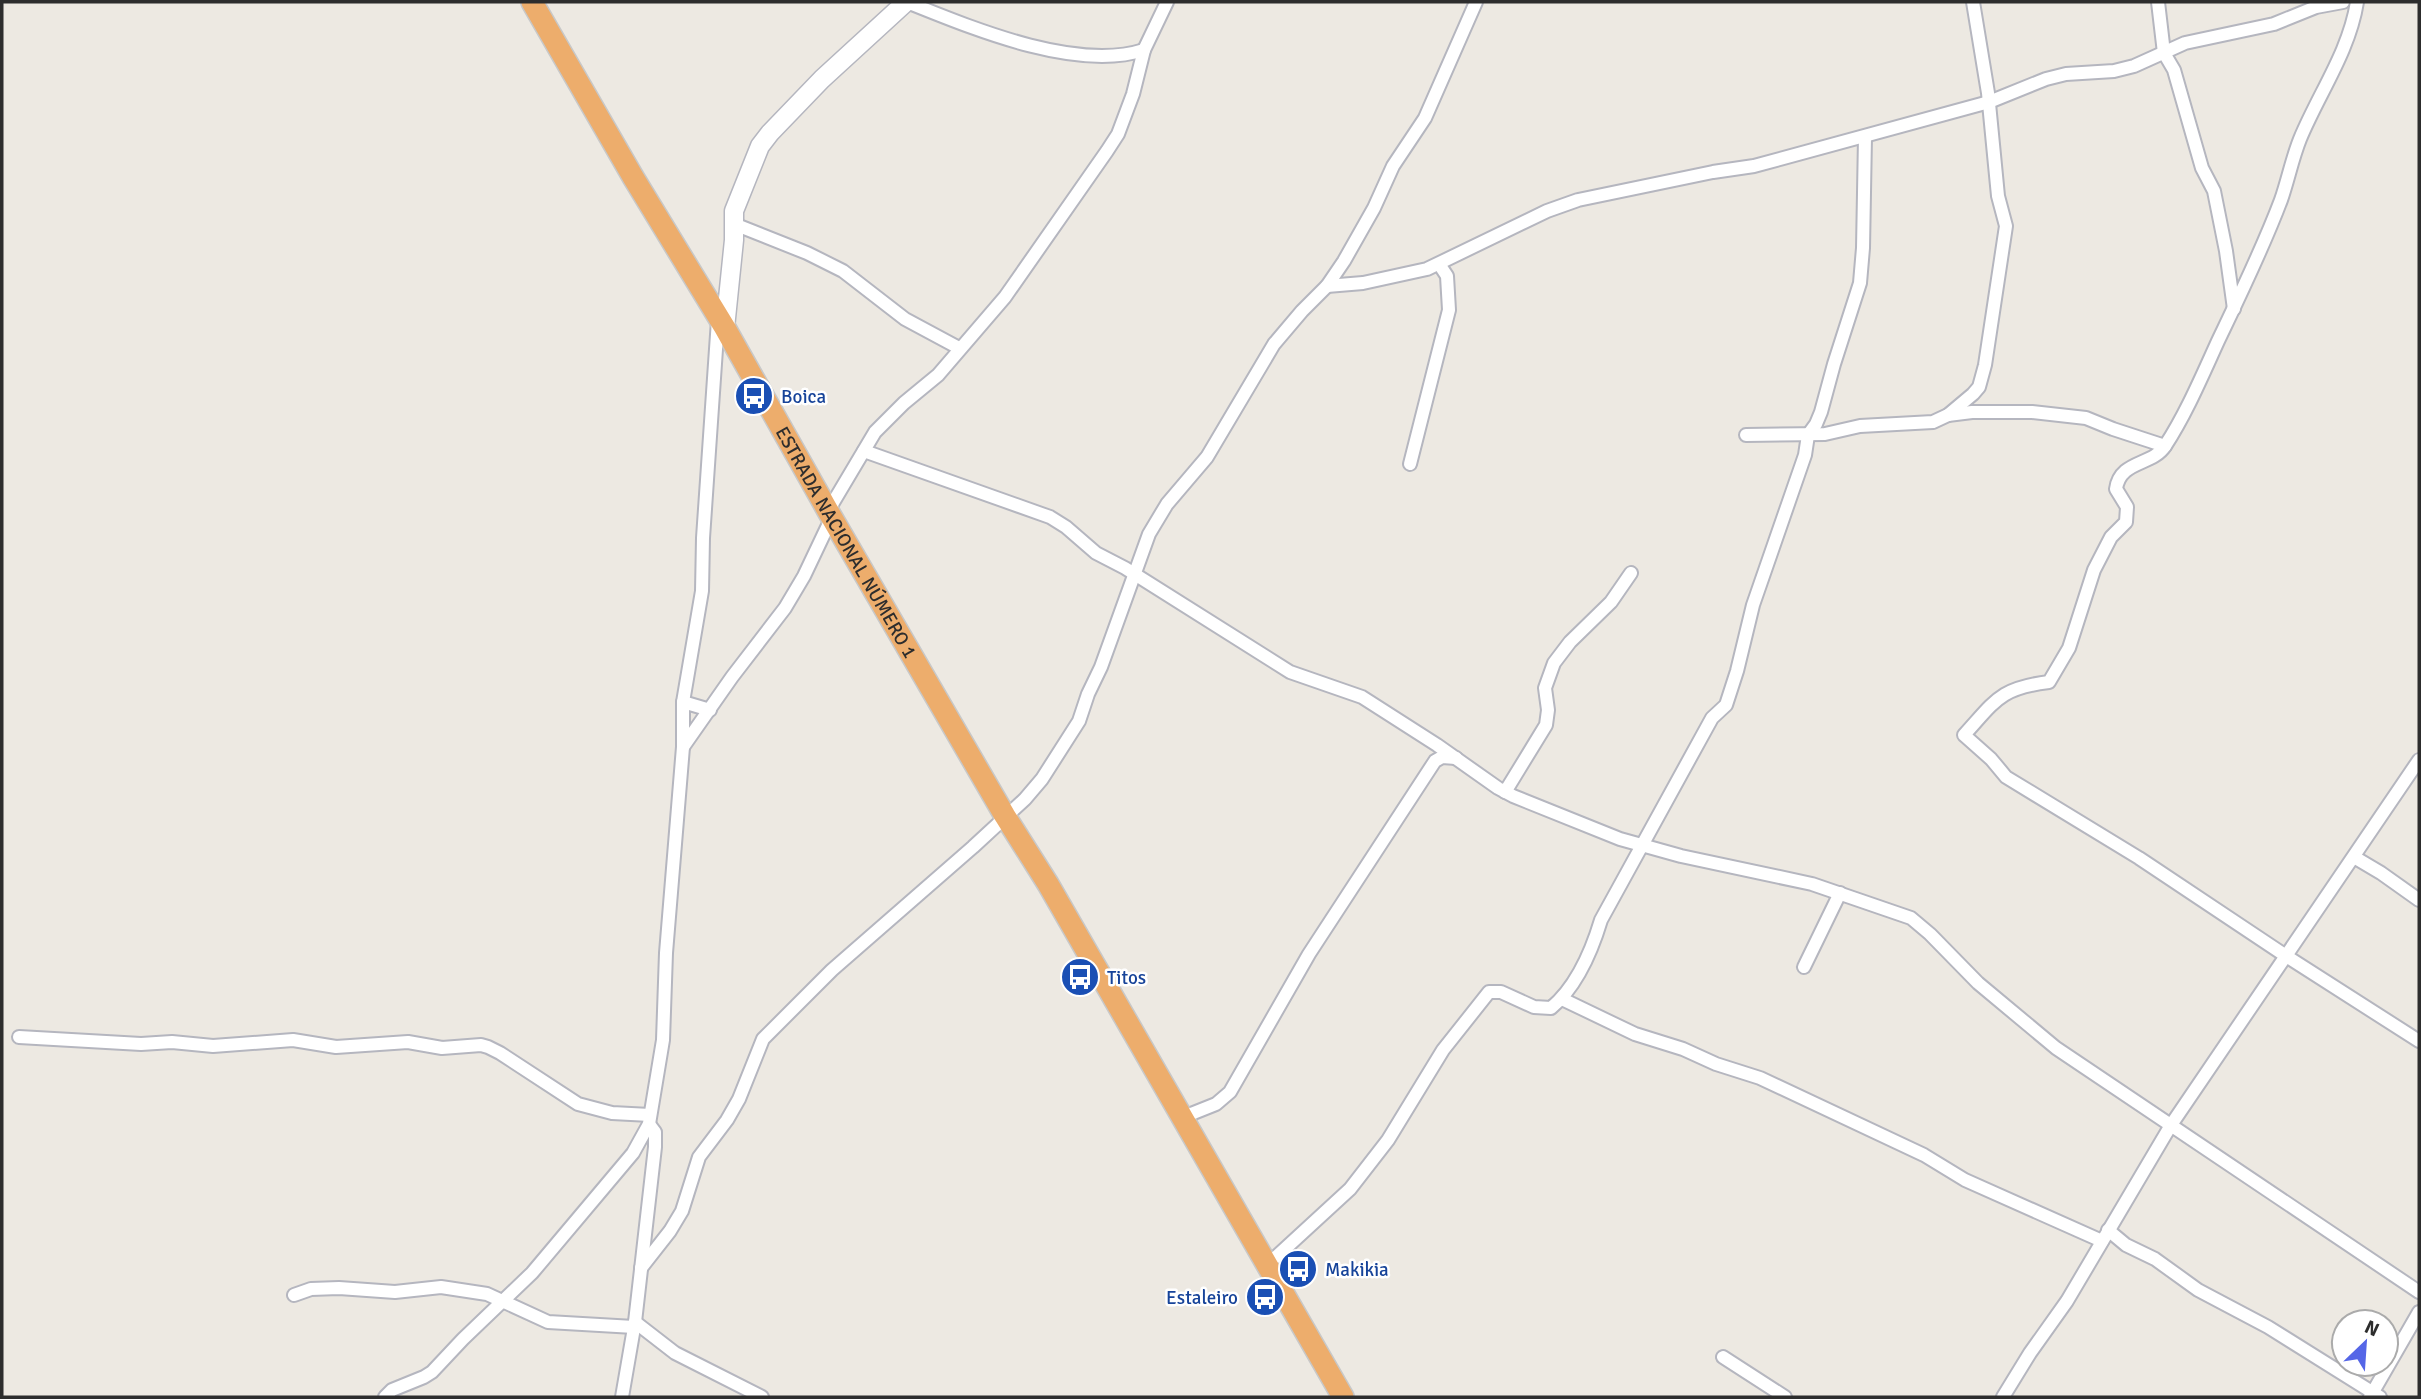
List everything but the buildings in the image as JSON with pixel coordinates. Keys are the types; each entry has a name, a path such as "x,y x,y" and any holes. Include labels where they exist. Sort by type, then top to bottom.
{"highway":[{"name":"ESTRADA NACIONAL NÚMERO 1","path":"532,2 1098,971 1343,1397"}],"street":[{"path":"385,1397 392,1390 432,1371 532,1273 633,1153 649,1120 663,1040 666,953 684,747 683,702 702,592 703,538 721,323 734,211 760,146 822,79 907,2 993,34 1059,51 1109,58 1144,50"},
{"path":"684,747 785,608 804,576 830,514 864,450 885,421 938,375 1005,297 1118,134 1133,94 1144,50 1167,2"},
{"path":"640,1268 670,1231 682,1211 699,1157 727,1120 763,1039 832,970 1006,816 1042,779 1079,721 1158,516 1207,457 1280,336 1327,286 1361,233 1393,166 1425,118 1476,2"},
{"path":"1746,435 1825,434 1871,425 1933,422 1948,415 1973,394 1981,379 2006,226 1993,159 1989,102 1973,2"},
{"path":"2158,2 2164,53 2174,70 2202,168 2214,191 2234,309"},
{"path":"1327,286 1387,278 1427,269 1547,211 1578,200 1701,174 1754,166 1989,102 2046,79 2066,74 2114,71 2185,43 2274,24 2319,4 2343,2"},
{"path":"2357,2 2353,26 2300,138 2280,203 2234,309 2165,446 2154,457 2134,464 2119,478 2116,489 2127,507 2126,522 2111,537 2094,570 2069,648 2049,682 2022,685 2002,694 1964,734 1992,759 2006,777 2139,858 2419,1041"},
{"path":"1276,1257 1350,1189 1388,1140 1443,1050 1489,992 1501,992 1534,1007 1550,1008 1562,999 1593,947 1601,920 1712,718 1726,705 1753,605 1805,455 1808,435 1821,412 1860,283 1865,137"},
{"path":"734,224 807,253 843,271 905,318 960,348"},
{"path":"1410,464 1449,310 1447,276 1439,264"},
{"path":"1948,415 1972,412 2032,412 2086,418 2165,446"},
{"path":"864,450 1050,517 1097,553 1290,672 1362,697 1506,792 1620,839 1681,856 1812,884 1911,918 1978,983 2056,1048 2419,1292"},
{"path":"1506,792 1546,725 1548,710 1545,688 1554,663 1570,642 1611,602 1631,573"},
{"path":"683,702 710,710"},
{"path":"1191,1114 1216,1104 1230,1092 1309,954 1403,807 1435,761 1442,757 1456,758"},
{"path":"2003,1397 2067,1301 2171,1125 2419,760"},
{"path":"2354,857 2419,900"},
{"path":"1804,967 1840,893"},
{"path":"1562,999 1635,1034 1760,1078 1924,1155 1965,1180 2155,1259 2197,1290 2267,1327 2375,1396 2419,1312"},
{"path":"19,1037 213,1046 293,1040 337,1047 408,1042 442,1048 481,1045 500,1053 578,1104 649,1120"},
{"path":"622,1397 635,1325 655,1147 655,1132 649,1120"},
{"path":"295,1294 311,1289 395,1292 434,1287 487,1294 548,1322 635,1325 675,1353 762,1397"},
{"path":"1723,1357 1785,1397"}],"place":[{"name":"Boica","path":"754,396"},
{"name":"Titos","path":"1080,977"},
{"name":"Makikia","path":"1298,1269"},
{"name":"Estaleiro","path":"1265,1297"}]}
